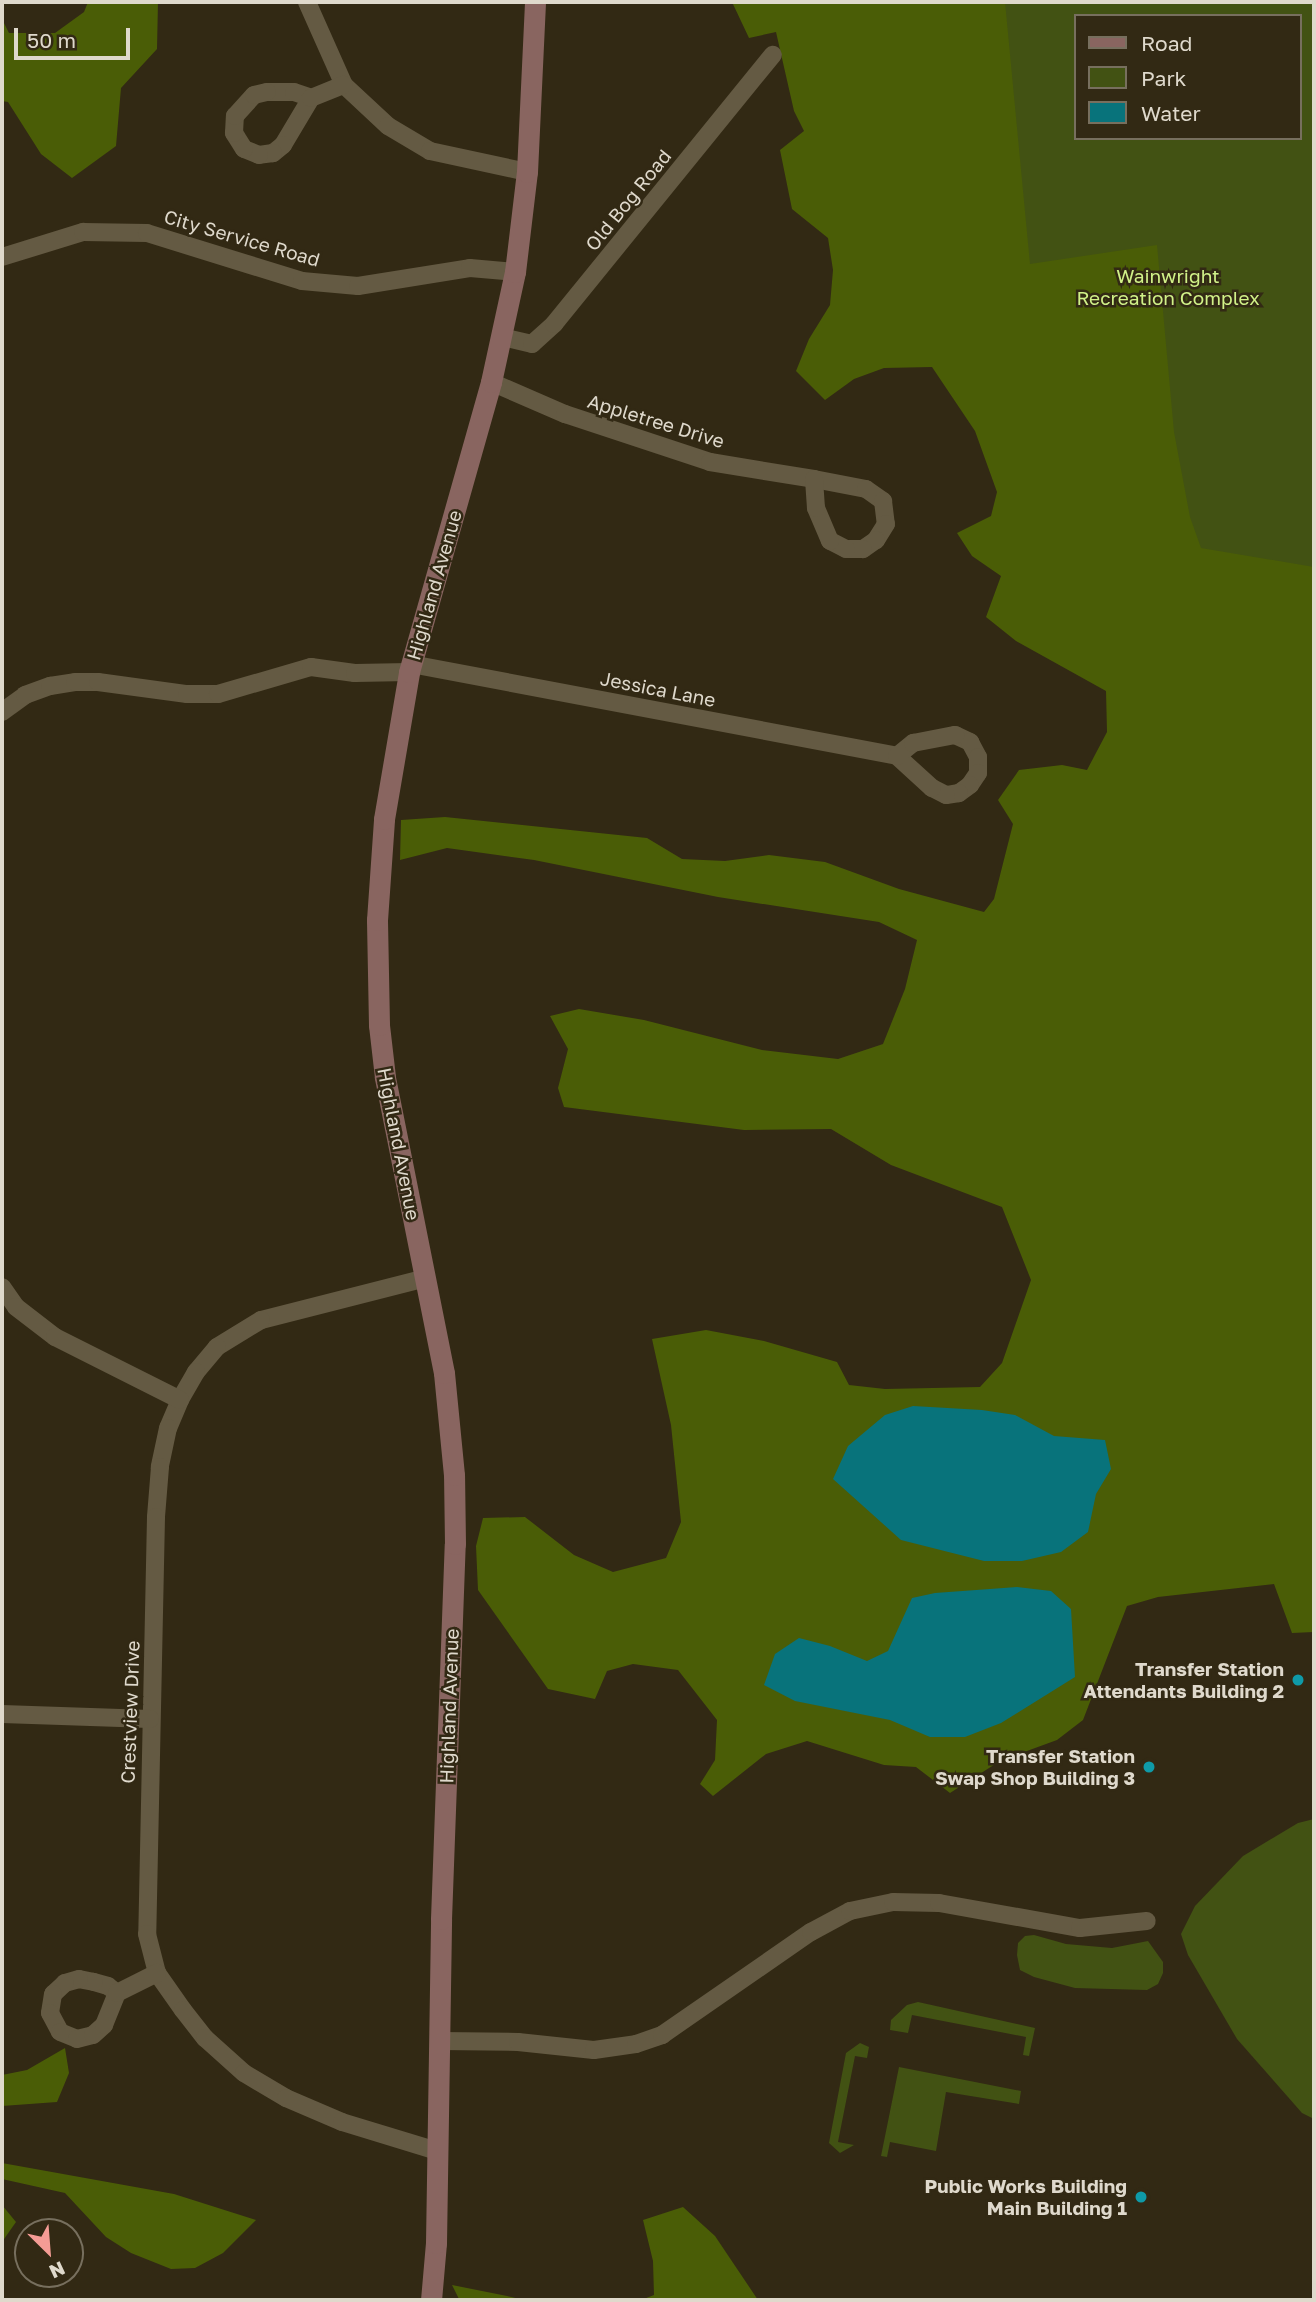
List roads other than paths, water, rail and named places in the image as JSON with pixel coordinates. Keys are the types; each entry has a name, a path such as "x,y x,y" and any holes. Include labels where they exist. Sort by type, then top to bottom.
{"street":[{"path":"307,2 344,85 388,126 415,144 444,155 527,172"},
{"name":"Highland Avenue","path":"431,2300 436,2243 455,1544 454,1475 444,1373 385,1077 379,1025 376,954 384,819 410,668 491,382 515,272 527,172 536,2"},
{"name":"Old Bog Road","path":"502,337 532,344 554,324 773,55"},
{"path":"311,98 291,134 273,153 260,155 244,149 234,133 235,116 254,94 280,91 311,98 344,85"},
{"name":"City Service Road","path":"2,257 83,232 147,233 302,281 358,286 470,268 515,272"},
{"name":"Appletree Drive","path":"491,382 565,414 710,462 814,479 866,489 883,501 886,524 876,540 863,549 846,549 830,541 820,524 814,479"},
{"name":"Jessica Lane","path":"2,712 25,695 50,686 75,682 98,682 187,694 218,694 311,667 337,670 410,668 897,756"},
{"name":"Crestview Drive","path":"426,1278 261,1320 218,1347 196,1372 180,1400 168,1429 160,1467 150,1719 146,1934 157,1973 205,2038 244,2073 286,2098 342,2122 437,2151"},
{"path":"2,1287 16,1307 55,1337 180,1400"},
{"path":"2,1714 150,1719"},
{"path":"440,2041 518,2042 594,2050 636,2044 663,2035 811,1932 850,1911 893,1902 939,1903 1080,1928 1147,1922"},
{"path":"117,1993 157,1973"}],"water":[{"path":"913,1406 1015,1415 1054,1436 1105,1440 1111,1469 1096,1494 1088,1532 1061,1552 1022,1561 984,1561 901,1540 833,1479 848,1446 885,1415"},
{"path":"1017,1587 1051,1591 1071,1609 1075,1677 1001,1723 965,1737 930,1737 890,1720 795,1701 764,1685 775,1654 799,1638 830,1646 867,1661 888,1651 912,1598 935,1593"}],"place":[{"name":"Transfer Station Attendants Building 2","path":"1298,1680"},
{"name":"Transfer Station Swap Shop Building 3","path":"1149,1767"},
{"name":"Public Works Building Main Building 1","path":"1141,2197"}],"park label":[{"name":"Wainwright Recreation Complex","path":"1168,287"}]}
